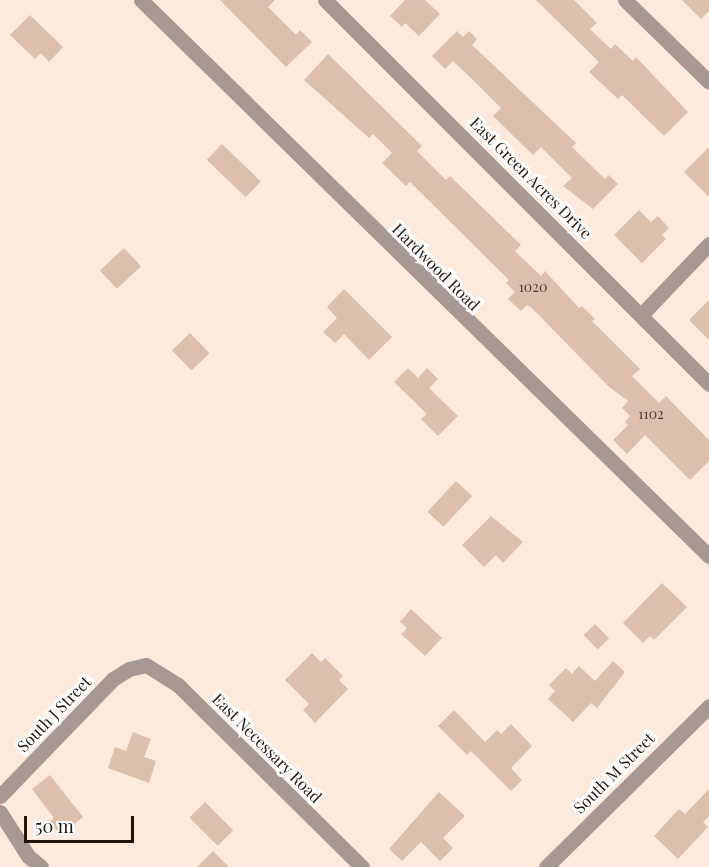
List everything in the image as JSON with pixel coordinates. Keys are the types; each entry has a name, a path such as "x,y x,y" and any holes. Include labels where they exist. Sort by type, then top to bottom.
{"street":[{"name":"Hardwood Road","path":"141,0 709,556"},
{"name":"East Green Acres Drive","path":"325,0 642,314 709,384"},
{"path":"625,0 709,82"},
{"path":"642,314 709,244"},
{"name":"South J Street","path":"0,796 113,679 140,665"},
{"name":"East Necessary Road","path":"140,665 158,670 178,685 362,867"},
{"name":"South M Street","path":"546,867 709,706"},
{"path":"0,812 28,856 41,867"}],"building":[{"path":"220,0 275,0 268,7 296,35 300,30 312,42 286,67"},
{"path":"405,0 425,0 440,14 419,36 405,23 402,27 390,16"},
{"path":"536,0 574,0 597,23 590,29 611,49 615,44 633,61 636,57 688,112 664,136 622,95 618,99 589,72 599,62"},
{"path":"682,0 709,0 709,11 701,19"},
{"path":"30,15 63,47 49,62 41,53 35,59 10,35"},
{"path":"457,31 463,37 469,31 477,39 472,45 576,143 572,147 605,179 609,175 618,184 593,209 563,186 572,178 541,147 533,155 493,116 501,108 469,76 453,61 445,69 432,56"},
{"path":"328,54 422,146 417,151 446,180 450,176 521,245 515,251 541,276 545,271 579,308 582,306 595,319 592,321 640,369 632,376 659,403 666,396 709,440 709,461 690,480 645,435 627,454 613,440 628,425 625,422 630,416 622,408 628,401 608,386 532,308 527,305 521,311 508,299 515,292 506,283 509,280 410,182 406,186 382,163 392,153 373,134 369,138 304,80"},
{"path":"222,144 261,182 246,197 207,160"},
{"path":"709,147 709,197 684,172"},
{"path":"639,210 651,222 658,216 669,228 662,235 666,239 642,263 614,235"},
{"path":"124,248 141,266 117,289 100,271"},
{"path":"344,289 392,337 369,360 344,334 335,343 323,332 337,318 327,307"},
{"path":"709,300 709,340 689,320"},
{"path":"190,333 209,353 191,371 172,350"},
{"path":"408,368 418,378 427,368 438,379 429,388 458,416 438,436 421,419 427,414 394,382"},
{"path":"456,481 472,496 443,527 427,512"},
{"path":"491,516 523,542 503,563 496,555 484,567 462,545"},
{"path":"662,583 687,607 654,640 650,636 643,643 623,623"},
{"path":"411,609 442,638 425,656 401,634 407,628 400,622"},
{"path":"595,624 609,638 598,649 584,635"},
{"path":"312,653 321,662 325,658 343,676 339,680 348,689 315,723 303,710 309,704 285,680"},
{"path":"613,661 625,672 597,708 591,703 573,722 548,699 555,691 549,685 566,668 572,674 579,666 595,681"},
{"path":"454,710 485,742 497,730 501,734 511,724 532,746 511,768 522,780 511,791 471,751 467,755 438,726"},
{"path":"133,732 151,739 144,757 156,761 149,783 108,768 115,747 126,751"},
{"path":"50,775 83,817 60,835 50,821 54,818 32,789"},
{"path":"709,789 709,816 703,822 708,827 678,859 654,836 679,809 685,814"},
{"path":"439,792 465,816 443,838 453,848 440,861 421,842 402,861 389,849"},
{"path":"205,802 233,830 218,846 189,818"},
{"path":"213,851 229,867 197,867"}]}
